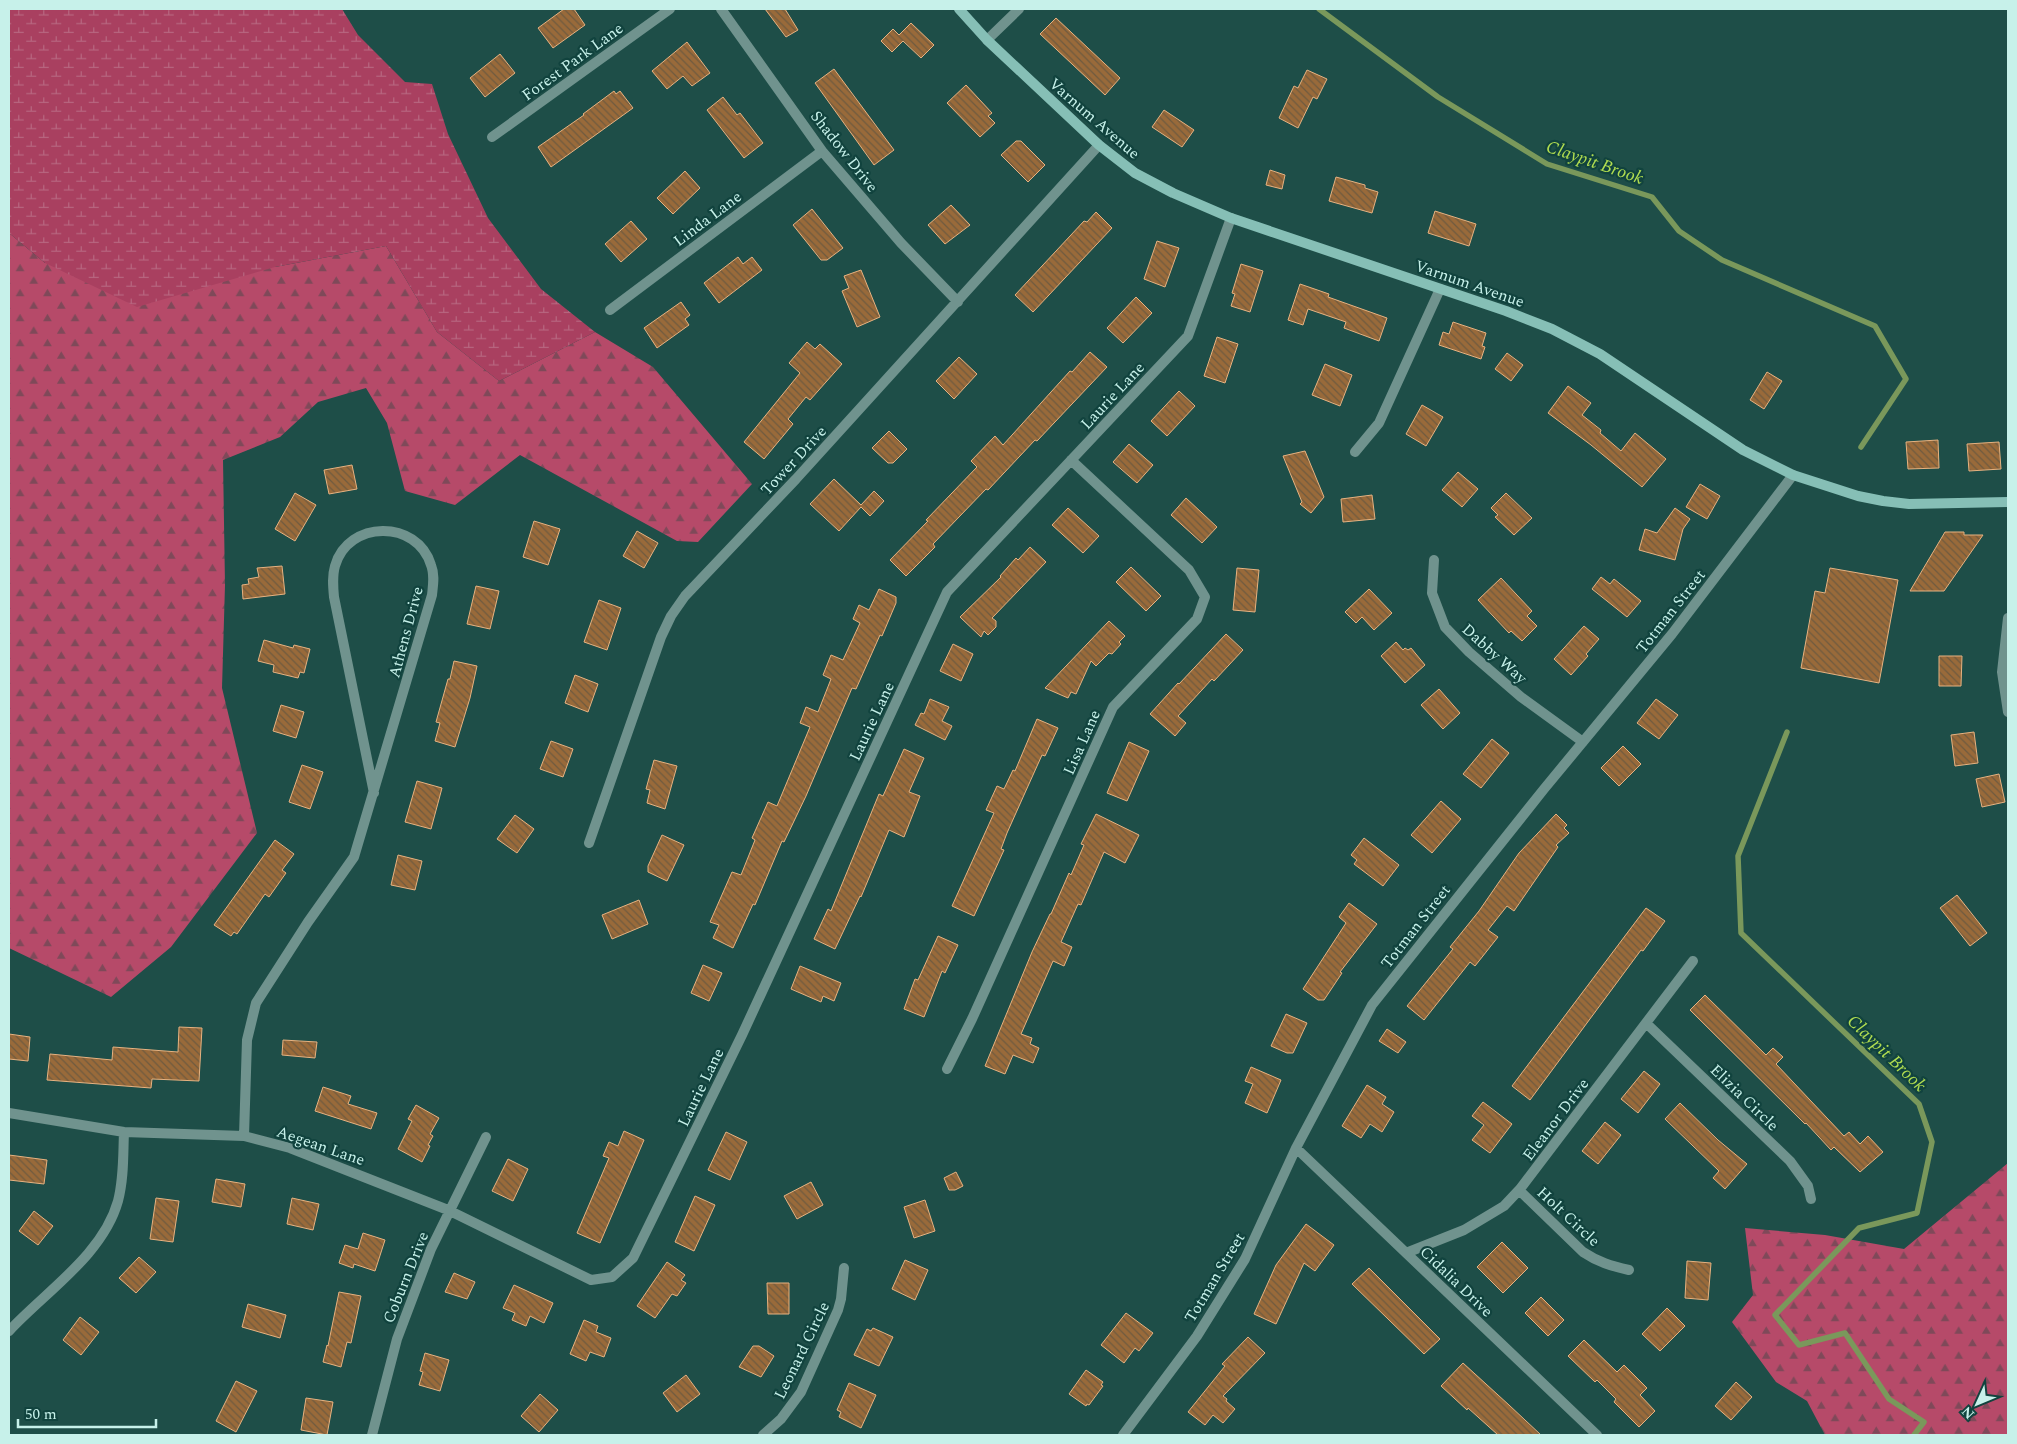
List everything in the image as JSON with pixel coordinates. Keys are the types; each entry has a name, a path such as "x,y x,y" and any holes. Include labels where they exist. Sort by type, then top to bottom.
{"main road":[{"name":"Varnum Avenue","path":"959,9 988,40 1099,145 1136,173 1173,193 1231,218 1552,329 1600,354 1743,450 1793,475 1858,496 1883,501 1909,504 2008,502"}],"street":[{"name":"Forest Park Lane","path":"492,137 670,9"},
{"name":"Shadow Drive","path":"721,9 822,151 901,244 958,302"},
{"path":"988,40 1020,9"},
{"name":"Tower Drive","path":"589,843 660,637 671,616 701,578 796,479 1099,145"},
{"name":"Linda Lane","path":"610,310 822,151"},
{"name":"Laurie Lane","path":"603,1278 612,1277 632,1258 745,1030 947,592 1188,336 1231,218"},
{"path":"1355,452 1379,423 1440,289"},
{"name":"Lisa Lane","path":"947,1069 972,1019 1113,707 1197,619 1205,597 1189,570 1071,460"},
{"name":"Totman Street","path":"1124,1435 1196,1336 1245,1260 1296,1148 1372,1005 1672,634 1793,475"},
{"name":"Athens Drive","path":"244,1136 247,1040 256,1003 308,922 354,857 374,793 432,595 434,580 431,564 424,550 413,539 399,532 383,530 368,532 353,539 342,551 335,565 333,581 334,597 374,793"},
{"name":"Dabby Way","path":"1434,560 1432,593 1445,627 1469,652 1521,697 1583,742"},
{"path":"2008,618 2002,672 2008,712"},
{"name":"Eleanor Drive","path":"1406,1253 1464,1230 1504,1206 1519,1190 1693,960"},
{"name":"Elizia Circle","path":"1646,1023 1790,1161 1808,1186 1812,1200"},
{"name":"Aegean Lane","path":"9,1113 124,1132 244,1136 290,1148 450,1211 591,1280 603,1278"},
{"path":"9,1331 72,1272 108,1224 117,1202 123,1176 124,1132"},
{"name":"Coburn Drive","path":"372,1435 397,1339 431,1249 486,1138"},
{"name":"Cidalia Drive","path":"1296,1148 1596,1435"},
{"name":"Holt Circle","path":"1519,1190 1583,1252 1594,1260 1629,1270"},
{"name":"Leonard Circle","path":"764,1435 781,1420 801,1392 838,1310 844,1268"}],"green space":[{"path":"9,9 342,9 358,35 405,82 432,84 448,134 488,218 541,289 595,332 499,381 437,332 386,246 275,267 137,307 45,263 9,233"},
{"path":"9,233 45,263 275,267 386,246 437,332 499,381 595,332 653,367 752,484 698,542 677,541 520,455 455,505 405,491 387,423 366,388 318,402 280,437 223,460 225,585 222,688 257,833 171,947 111,997 9,948"},
{"path":"2008,1163 2008,1435 1825,1435 1807,1401 1776,1382 1732,1322 1753,1295 1745,1228 1825,1235 1904,1249"}],"building":[{"path":"564,9 574,9 585,25 553,48 538,28"},
{"path":"765,9 785,9 798,30 786,37"},
{"path":"1056,18 1120,78 1105,95 1040,34"},
{"path":"911,23 934,45 921,58 903,41 892,52 881,41 893,29 899,35"},
{"path":"687,42 710,73 692,86 683,76 667,89 652,71"},
{"path":"500,54 515,73 485,97 470,78"},
{"path":"834,69 894,150 874,165 815,83"},
{"path":"1307,70 1327,79 1317,99 1313,97 1298,128 1279,118 1294,86 1298,88"},
{"path":"966,85 992,113 988,116 995,123 980,137 947,103"},
{"path":"614,91 616,94 620,91 633,108 551,167 538,147 584,115"},
{"path":"723,97 737,115 740,113 763,143 744,158 707,110"},
{"path":"1164,110 1194,130 1182,147 1152,127"},
{"path":"1016,141 1021,141 1045,165 1028,182 1001,155"},
{"path":"1270,170 1285,175 1282,189 1266,185"},
{"path":"685,171 700,188 673,214 657,198"},
{"path":"1336,177 1365,185 1365,188 1378,192 1372,213 1329,201"},
{"path":"951,205 970,225 945,244 928,225"},
{"path":"812,209 843,248 827,260 821,260 793,225"},
{"path":"1435,211 1476,224 1469,246 1428,233"},
{"path":"1096,212 1112,228 1033,312 1015,295 1084,221 1087,222"},
{"path":"631,221 647,239 621,262 605,244"},
{"path":"1157,241 1179,248 1165,287 1144,279"},
{"path":"738,257 743,264 752,257 762,270 719,303 704,283"},
{"path":"1241,264 1263,271 1250,312 1231,306 1235,294 1232,293"},
{"path":"861,270 880,317 857,327 842,291 849,288 844,276"},
{"path":"1300,284 1329,294 1328,297 1387,318 1379,341 1344,328 1346,322 1308,309 1303,325 1288,320"},
{"path":"1136,297 1152,313 1123,343 1107,328"},
{"path":"681,302 690,315 685,319 689,325 657,348 644,328"},
{"path":"1453,322 1486,333 1482,346 1485,347 1481,359 1439,345 1443,332 1449,334"},
{"path":"1217,337 1238,344 1225,383 1204,376"},
{"path":"807,342 815,349 820,344 842,364 810,400 806,397 788,419 793,424 764,459 744,442 800,373 789,363"},
{"path":"1090,352 1107,367 1037,441 1035,440 933,544 935,547 906,576 890,560 977,467 971,461 995,436 1003,445 1070,371 1072,372"},
{"path":"1507,353 1523,365 1511,381 1495,369"},
{"path":"959,357 977,374 954,399 936,381"},
{"path":"1325,364 1352,375 1340,406 1312,395"},
{"path":"1767,372 1782,381 1764,409 1750,400"},
{"path":"1568,386 1591,403 1582,415 1601,430 1600,433 1621,451 1635,433 1666,459 1642,487 1548,413"},
{"path":"1179,391 1195,406 1167,436 1151,421"},
{"path":"1422,405 1443,417 1426,446 1406,434"},
{"path":"889,431 907,449 893,463 888,463 872,448"},
{"path":"1938,440 1939,468 1908,469 1906,442"},
{"path":"1999,442 2001,469 1969,471 1967,444"},
{"path":"1129,444 1153,465 1137,483 1113,462"},
{"path":"1305,451 1324,497 1311,513 1300,504 1302,502 1283,456"},
{"path":"352,465 357,489 329,494 324,470"},
{"path":"1458,472 1478,489 1462,507 1442,490"},
{"path":"834,479 861,505 874,491 884,501 870,516 861,507 839,531 810,504"},
{"path":"1700,484 1720,496 1707,519 1686,507"},
{"path":"295,493 316,505 295,541 275,529"},
{"path":"1506,493 1532,518 1514,535 1495,517 1498,515 1491,508"},
{"path":"1372,495 1375,519 1343,522 1341,499"},
{"path":"1186,498 1217,527 1202,543 1171,515"},
{"path":"1068,508 1099,536 1083,553 1052,525"},
{"path":"1675,508 1690,519 1683,529 1675,560 1639,550 1645,529 1657,533"},
{"path":"534,521 560,529 548,565 523,557"},
{"path":"637,531 658,543 644,568 623,556"},
{"path":"1945,532 1983,535 1944,591 1910,591"},
{"path":"1030,547 1046,562 992,618 996,621 996,627 988,635 984,631 981,637 960,617 1001,577 1016,558 1018,560"},
{"path":"282,566 285,594 243,599 242,585 249,584 248,579 259,577 257,568"},
{"path":"1131,567 1161,596 1146,611 1116,582"},
{"path":"1237,568 1259,570 1255,612 1233,610"},
{"path":"1830,568 1898,580 1879,683 1801,668 1815,591 1825,593"},
{"path":"1601,577 1610,584 1614,579 1641,601 1627,617 1592,589"},
{"path":"1501,578 1532,611 1527,616 1537,626 1522,641 1511,631 1509,633 1478,600"},
{"path":"476,586 499,591 490,629 467,624"},
{"path":"879,589 896,597 896,603 856,689 852,688 806,796 784,842 782,841 755,905 753,904 733,948 713,938 719,925 710,922 732,872 741,875 755,840 752,838 768,802 777,806 810,727 800,723 806,707 818,712 831,679 823,675 831,655 843,660 860,623 853,619 859,605 869,610"},
{"path":"1369,589 1392,613 1374,630 1362,617 1356,623 1345,612"},
{"path":"599,600 621,608 607,650 584,642"},
{"path":"1109,621 1125,636 1112,654 1109,653 1096,666 1091,661 1076,694 1071,692 1068,698 1045,688"},
{"path":"1584,626 1599,639 1586,654 1588,656 1571,675 1554,659"},
{"path":"1226,634 1243,650 1214,681 1212,679 1178,716 1186,723 1175,736 1150,714"},
{"path":"264,640 293,648 294,645 310,649 304,673 300,672 298,678 273,672 274,665 258,661"},
{"path":"1396,642 1403,650 1411,648 1425,665 1405,683 1381,656"},
{"path":"953,644 973,654 961,681 940,671"},
{"path":"1939,656 1962,656 1961,686 1939,686"},
{"path":"454,661 477,666 470,698 455,747 435,741 440,723 436,722"},
{"path":"575,675 598,684 588,712 565,703"},
{"path":"1439,689 1460,713 1443,729 1421,705"},
{"path":"930,699 949,707 942,721 952,726 945,740 915,725 921,713 924,714"},
{"path":"1656,699 1678,715 1659,739 1637,723"},
{"path":"281,705 304,712 296,738 273,731"},
{"path":"1037,719 1058,728 1045,756 1042,755 1007,833 1001,849 1004,850 974,916 952,906 994,813 986,810 997,786 1004,789 1013,770 1015,771"},
{"path":"1974,732 1978,763 1955,766 1951,735"},
{"path":"1492,739 1509,753 1481,788 1463,774"},
{"path":"551,741 573,749 563,777 540,769"},
{"path":"1129,742 1149,751 1127,801 1107,793"},
{"path":"1623,746 1641,764 1619,786 1601,768"},
{"path":"904,749 924,758 909,792 920,796 904,837 889,830 861,897 835,949 814,939 828,909 831,911 879,794 883,796"},
{"path":"654,760 677,766 665,809 647,803 650,790 646,789"},
{"path":"302,765 323,772 310,809 289,802"},
{"path":"1999,774 2005,802 1982,807 1976,779"},
{"path":"417,781 442,788 431,829 405,822"},
{"path":"1441,801 1461,819 1432,853 1411,835"},
{"path":"1096,814 1139,835 1125,863 1104,852 1081,905 1078,904 1061,942 1072,947 1064,966 1053,961 1021,1034 1032,1038 1030,1044 1039,1048 1033,1063 1013,1055 1005,1074 985,1066 1032,952 1069,873 1071,875 1084,845 1081,844"},
{"path":"1556,814 1567,825 1564,828 1569,833 1556,845 1558,847 1514,911 1507,906 1488,930 1498,937 1475,966 1470,962 1424,1020 1407,1006 1453,949 1450,947 1479,911 1519,853"},
{"path":"515,815 534,829 517,853 497,839"},
{"path":"662,835 684,845 667,881 648,872 648,866"},
{"path":"1364,838 1399,865 1383,886 1354,864 1357,860 1351,855"},
{"path":"275,840 294,854 282,870 286,873 269,897 265,894 237,934 234,932 231,936 214,925"},
{"path":"398,855 422,861 415,890 391,885"},
{"path":"1957,895 1987,933 1970,946 1940,908"},
{"path":"639,900 648,924 612,939 602,915"},
{"path":"1349,903 1377,924 1340,972 1342,973 1324,1000 1318,1000 1303,989 1346,923 1339,917"},
{"path":"1646,908 1665,921 1643,951 1641,950 1530,1100 1512,1086"},
{"path":"938,936 958,945 945,973 942,971 924,1017 904,1009 915,979 918,980"},
{"path":"703,965 722,973 709,1001 691,993"},
{"path":"800,966 841,983 834,1001 823,996 821,1002 791,989"},
{"path":"1705,995 1766,1055 1773,1048 1783,1057 1776,1064 1844,1136 1849,1132 1860,1144 1868,1136 1883,1152 1860,1172 1834,1147 1831,1150 1806,1123 1690,1010"},
{"path":"1286,1014 1307,1023 1293,1053 1287,1053 1271,1046"},
{"path":"179,1027 202,1028 199,1081 152,1079 151,1088 47,1080 50,1054 112,1060 113,1047 178,1052"},
{"path":"1387,1029 1406,1042 1398,1053 1379,1041"},
{"path":"9,1034 30,1037 28,1061 9,1059"},
{"path":"283,1040 317,1042 315,1058 282,1055"},
{"path":"1251,1067 1281,1080 1267,1113 1245,1103 1253,1084 1245,1081"},
{"path":"1644,1071 1660,1084 1638,1113 1621,1099"},
{"path":"1367,1085 1386,1097 1382,1104 1394,1112 1382,1132 1370,1124 1361,1138 1342,1126"},
{"path":"323,1087 351,1096 348,1104 377,1113 371,1129 315,1111"},
{"path":"1483,1102 1512,1124 1490,1153 1472,1140 1484,1125 1472,1116"},
{"path":"1680,1103 1718,1140 1747,1164 1725,1189 1713,1178 1719,1171 1665,1119"},
{"path":"416,1105 439,1118 430,1134 433,1136 422,1162 398,1149 412,1121 408,1119"},
{"path":"1605,1122 1621,1135 1598,1164 1582,1151"},
{"path":"624,1131 644,1140 600,1243 577,1233 609,1158 603,1156 609,1142 618,1146"},
{"path":"726,1132 747,1142 730,1180 708,1170"},
{"path":"9,1155 47,1160 44,1184 9,1180"},
{"path":"508,1159 528,1169 513,1201 492,1191"},
{"path":"956,1172 963,1186 955,1190 949,1190 944,1178"},
{"path":"216,1179 245,1184 241,1207 212,1202"},
{"path":"811,1182 823,1205 797,1219 784,1196"},
{"path":"695,1196 715,1205 694,1251 675,1242"},
{"path":"156,1198 179,1201 173,1242 150,1239"},
{"path":"292,1198 319,1204 313,1230 287,1224"},
{"path":"925,1200 935,1231 914,1238 904,1207"},
{"path":"34,1211 53,1226 38,1245 19,1231"},
{"path":"1306,1224 1334,1245 1315,1271 1304,1263 1276,1324 1254,1314 1276,1265"},
{"path":"363,1233 385,1240 375,1271 354,1264 353,1268 339,1263 345,1245 358,1249"},
{"path":"1502,1242 1528,1268 1503,1293 1477,1267"},
{"path":"139,1257 156,1272 136,1293 119,1278"},
{"path":"905,1260 928,1270 915,1300 892,1289"},
{"path":"1687,1261 1711,1263 1708,1300 1685,1298"},
{"path":"667,1262 685,1275 681,1280 686,1283 677,1296 672,1294 655,1318 637,1306"},
{"path":"1369,1268 1440,1339 1424,1354 1352,1284"},
{"path":"454,1273 475,1282 467,1299 445,1292"},
{"path":"767,1283 789,1283 789,1314 768,1314"},
{"path":"514,1285 553,1303 544,1323 530,1316 526,1326 512,1320 515,1313 503,1308"},
{"path":"339,1292 361,1296 351,1343 347,1342 341,1367 323,1362"},
{"path":"1541,1297 1564,1320 1548,1336 1525,1313"},
{"path":"248,1304 286,1315 280,1338 242,1327"},
{"path":"1667,1308 1685,1326 1660,1351 1642,1334"},
{"path":"1126,1313 1153,1333 1139,1351 1135,1348 1124,1363 1101,1345"},
{"path":"80,1317 99,1332 81,1355 63,1340"},
{"path":"584,1320 598,1326 596,1332 611,1338 604,1357 590,1352 586,1361 570,1354"},
{"path":"873,1328 893,1337 879,1366 854,1355 867,1329 871,1331"},
{"path":"1248,1337 1265,1353 1223,1396 1235,1409 1223,1423 1213,1415 1205,1425 1188,1412 1225,1366 1222,1364"},
{"path":"1584,1340 1617,1372 1624,1365 1647,1388 1640,1395 1655,1411 1639,1427 1614,1402 1616,1399 1597,1380 1595,1382 1568,1356"},
{"path":"753,1346 759,1346 774,1356 761,1377 739,1367"},
{"path":"425,1353 449,1360 440,1391 419,1385 423,1372 420,1371"},
{"path":"1463,1363 1541,1435 1498,1435 1441,1386"},
{"path":"1086,1370 1103,1382 1101,1385 1103,1386 1089,1405 1087,1404 1086,1406 1069,1394"},
{"path":"686,1375 700,1394 677,1412 663,1393"},
{"path":"236,1381 257,1391 236,1432 216,1421"},
{"path":"1736,1382 1752,1397 1731,1420 1715,1406"},
{"path":"849,1383 876,1395 861,1428 839,1417 841,1412 837,1410"},
{"path":"540,1394 558,1410 539,1432 521,1416"},
{"path":"306,1398 333,1402 327,1435 301,1430"}],"waterway":[{"name":"Claypit Brook","path":"1319,9 1438,97 1547,164 1652,197 1679,231 1722,260 1875,326 1906,379 1861,447"},
{"name":"Claypit Brook","path":"1787,732 1738,856 1741,933 1919,1104 1932,1142 1917,1213 1859,1228 1775,1315 1799,1345 1845,1333 1889,1399 1924,1422 1914,1435"}]}
